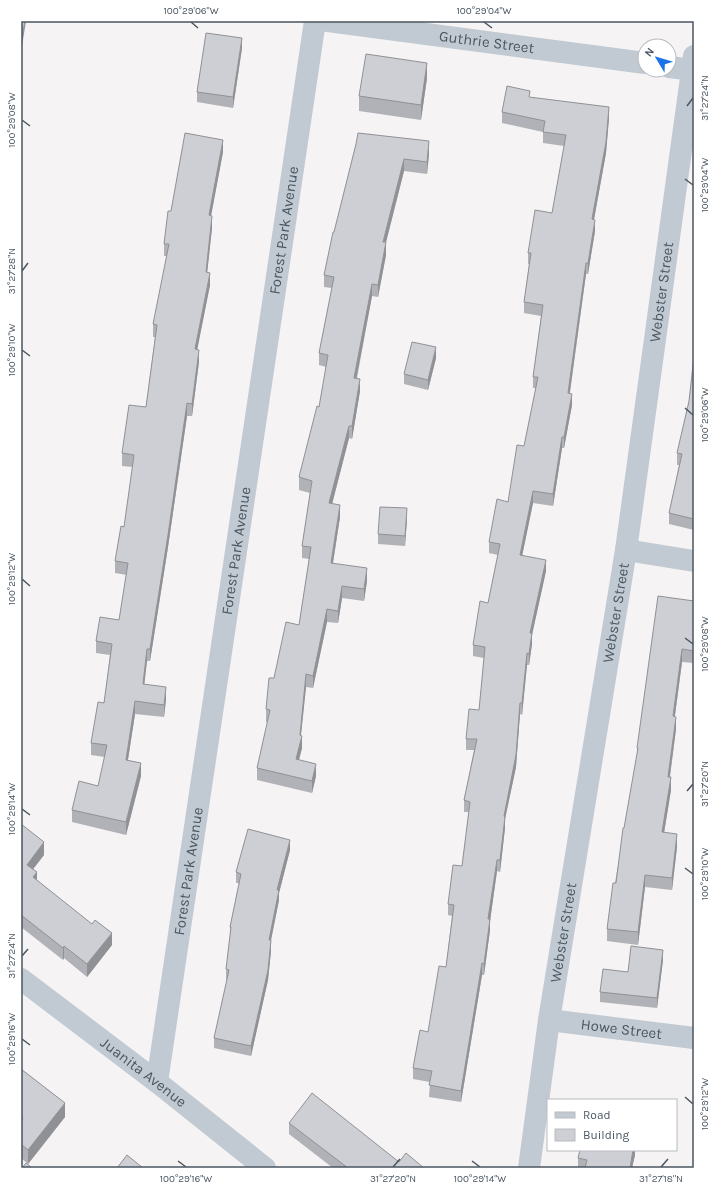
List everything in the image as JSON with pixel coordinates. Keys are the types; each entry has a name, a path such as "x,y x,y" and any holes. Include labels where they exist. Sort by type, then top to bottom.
{"street":[{"name":"Forest Park Avenue","path":"157,1082 315,21"},
{"name":"Guthrie Street","path":"328,21 637,63"},
{"path":"677,66 693,65"},
{"name":"Webster Street","path":"529,1168 549,1020 626,550 693,65"},
{"path":"626,550 694,561"},
{"name":"Juanita Avenue","path":"21,979 157,1082 265,1168"},
{"name":"Howe Street","path":"549,1020 694,1038"}],"building":[{"path":"21,21 25,21 21,41"},
{"path":"206,33 242,38 233,97 197,92"},
{"path":"366,54 427,63 421,105 359,96"},
{"path":"507,86 530,91 529,97 609,107 606,142 592,219 595,220 588,263 586,263 568,393 572,394 564,437 562,437 553,494 533,491 520,555 546,560 530,633 532,633 529,654 527,653 522,703 520,703 516,755 504,816 500,860 497,860 488,919 490,919 484,964 482,963 461,1091 429,1085 432,1071 413,1068 420,1030 428,1032 439,966 446,967 454,905 448,904 453,865 462,866 470,802 464,800 477,739 466,739 469,709 479,710 485,647 473,645 480,601 488,603 500,544 489,542 497,499 508,502 517,445 524,446 538,377 533,377 543,305 524,302 531,253 528,253 535,210 552,213 566,135 543,132 545,121 502,112"},
{"path":"185,133 223,140 209,215 212,216 206,272 210,273 195,349 199,350 192,404 187,403 168,535 150,649 147,649 143,684 166,687 164,705 135,701 126,760 141,763 126,822 72,810 79,781 98,786 107,745 91,743 98,702 104,703 112,644 96,641 100,617 119,620 128,563 115,561 121,526 124,527 134,455 122,453 129,405 146,407 157,325 153,324 169,244 164,244 168,211 171,211"},
{"path":"358,133 429,141 427,162 404,159 383,242 386,242 378,285 372,284 354,378 360,379 352,426 349,426 329,503 340,505 331,563 367,568 364,589 342,586 338,611 327,609 313,676 306,674 300,735 302,736 296,759 316,764 312,781 257,768 270,710 266,709 269,678 274,678 286,622 299,625 311,547 302,546 312,481 299,477 317,406 319,407 328,355 319,353 334,277 324,275 333,232"},
{"path":"412,342 436,347 428,380 404,374"},
{"path":"694,356 694,519 669,513 682,454 677,453 689,401"},
{"path":"380,507 407,508 405,536 378,534"},
{"path":"658,596 694,601 694,651 682,649 673,716 676,717 668,777 671,777 662,832 677,834 672,878 645,875 638,932 607,929 613,883 616,883 623,828 638,748"},
{"path":"21,824 44,842 27,865 37,872 33,877 92,924 95,920 112,933 87,964 64,946 63,948 21,915"},
{"path":"248,829 290,840 277,890 279,890 269,940 271,940 268,970 251,1046 214,1038 229,970 226,969 230,927 241,874 236,872"},
{"path":"631,946 663,950 657,998 600,992 603,969 628,972"},
{"path":"21,1069 65,1103 28,1150 21,1144 21,1121 23,1118 21,1117"},
{"path":"312,1093 399,1162 406,1153 424,1168 348,1168 289,1123"},
{"path":"580,1151 633,1151 630,1168 585,1168 587,1160 578,1158"},
{"path":"127,1155 143,1168 117,1168"},
{"path":"26,1163 32,1168 22,1168"}]}
